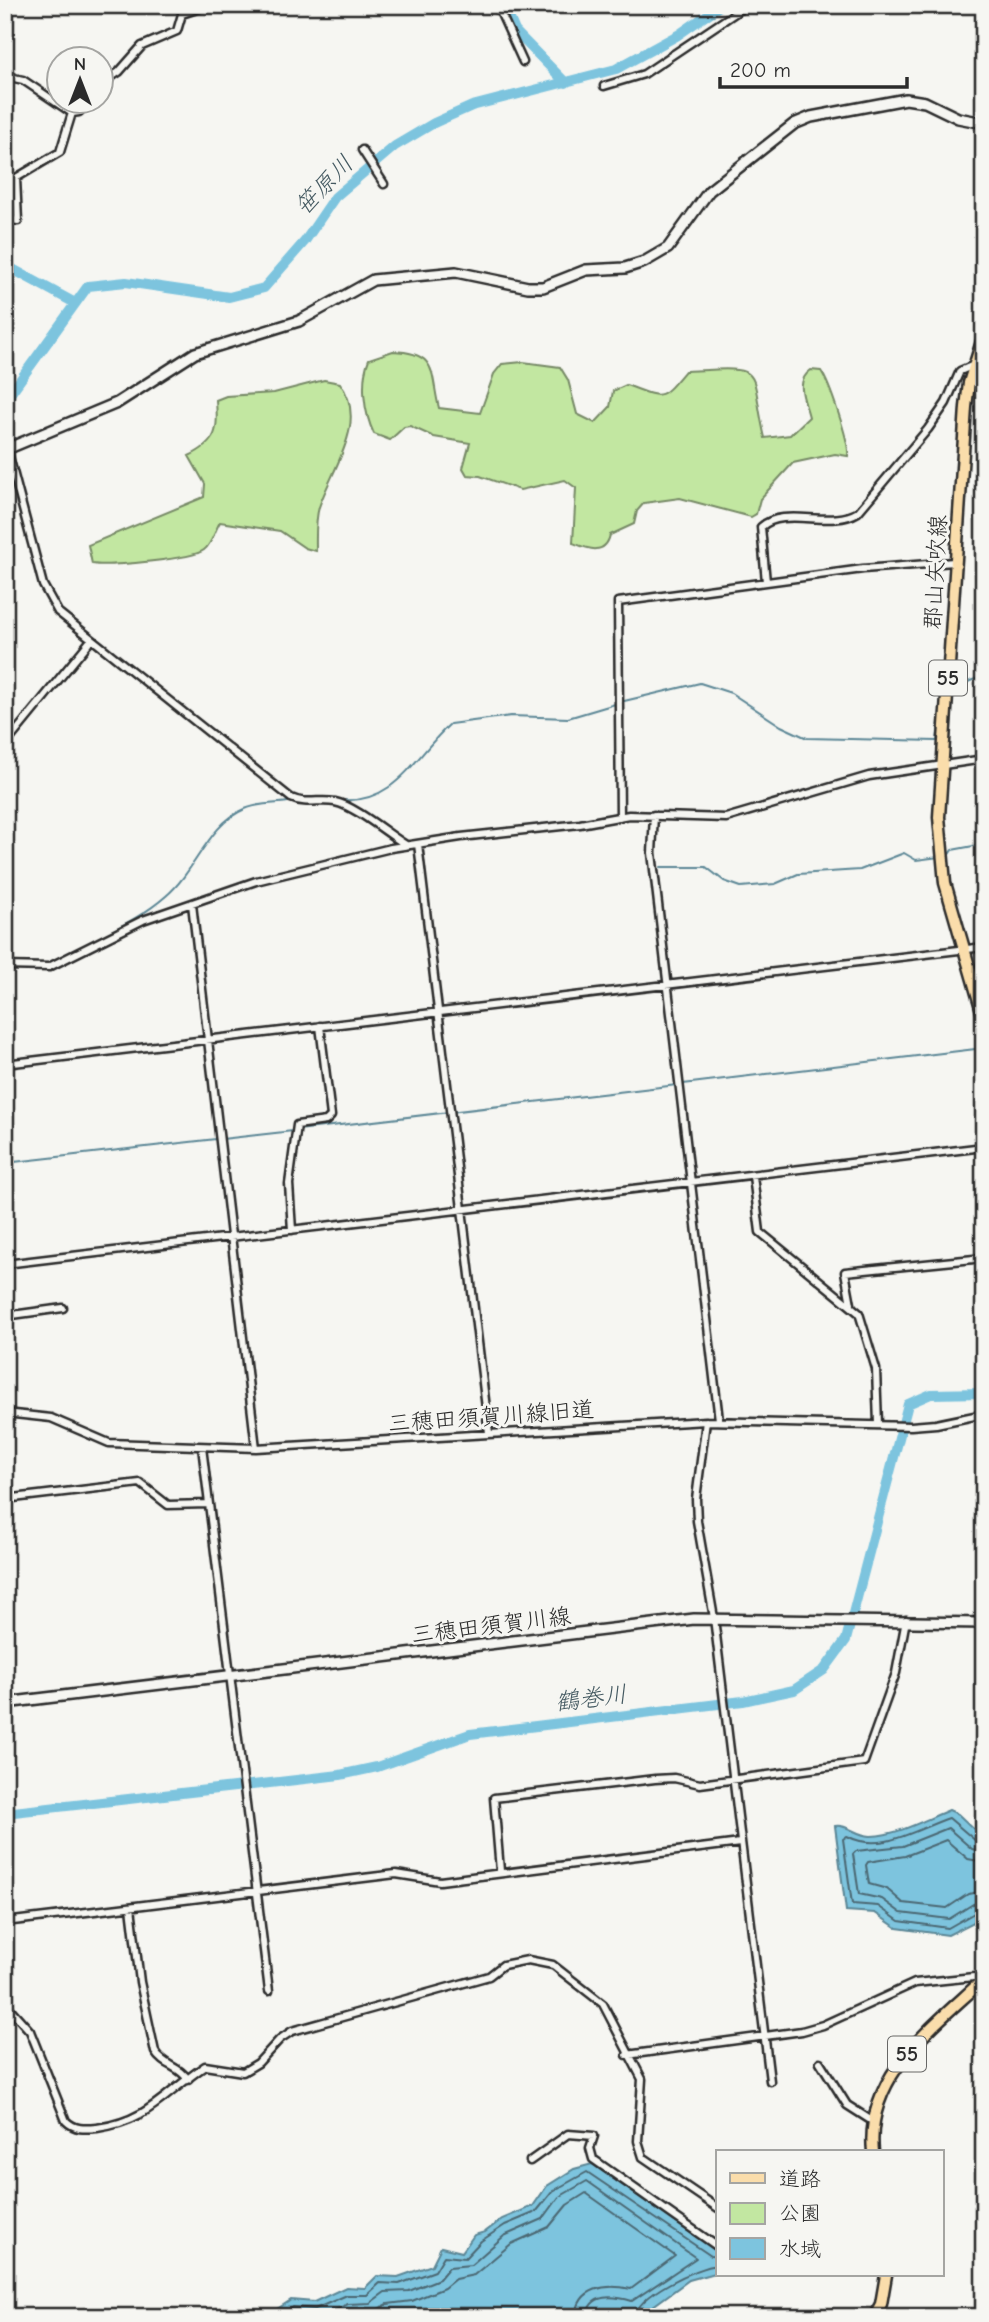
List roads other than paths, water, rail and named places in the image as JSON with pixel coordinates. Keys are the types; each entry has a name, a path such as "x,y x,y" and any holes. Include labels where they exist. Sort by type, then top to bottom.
{"main road":[{"name":"郡山矢吹線","path":"984,335 974,365 966,407 939,817 942,861 984,1018"},
{"name":"55","path":"873,2150 872,2121 895,2068 918,2041 984,1977"},
{"path":"873,2317 881,2304 886,2276"}],"street":[{"path":"116,74 142,46 177,31 182,14 209,5"},
{"path":"497,5 523,62"},
{"path":"604,86 644,75 747,5"},
{"path":"5,76 23,80 46,95"},
{"path":"406,845 335,802 298,802 291,798 58,612 43,585 7,445 117,402 195,353 299,321 376,280 456,272 528,287 543,287 586,270 625,268 644,262 668,248 691,212 709,191 789,128 811,117 906,99 925,102 958,118 984,123"},
{"path":"5,219 18,221 16,178 60,152 65,126 70,116"},
{"path":"362,150 384,184"},
{"path":"766,582 761,527 768,523 806,517 844,518 858,512 928,429 946,403 960,371 974,365"},
{"path":"620,817 616,604 624,599 863,569 954,562"},
{"path":"5,745 90,640"},
{"path":"5,967 49,967 130,925 256,881 406,845 620,817 654,815 726,818 836,783 943,763 984,759"},
{"path":"654,815 652,853 719,1420"},
{"path":"418,844 489,1433"},
{"path":"192,904 256,1448"},
{"path":"5,1064 984,947"},
{"path":"292,1230 289,1184 297,1125 328,1120 331,1116 320,1026"},
{"path":"5,1264 984,1147"},
{"path":"753,1176 760,1232 859,1313 875,1362 878,1424"},
{"path":"851,1304 845,1272 984,1258"},
{"path":"5,1316 63,1308"},
{"name":"三穂田須賀川線旧道","path":"5,1413 51,1418 109,1443 256,1448 719,1420 911,1426 984,1414"},
{"path":"706,1421 696,1507 714,1618 770,2081"},
{"path":"202,1447 269,1991"},
{"path":"5,1499 143,1483 168,1505 208,1504"},
{"name":"三穂田須賀川線","path":"7,1702 231,1678 714,1618 984,1623"},
{"path":"500,1871 494,1798 655,1779 674,1779 695,1784 864,1762 896,1673 906,1620"},
{"path":"5,1674 7,1702"},
{"path":"5,1922 396,1874 431,1881 740,1843"},
{"path":"131,1907 140,1982 155,2052 161,2060 183,2072 188,2080"},
{"path":"5,2003 26,2024 62,2115 73,2127 92,2129 122,2123 168,2098 207,2065 234,2072 250,2070 292,2031 489,1976 503,1965 527,1960 560,1969 603,2004 642,2079 638,2141 643,2157 716,2207"},
{"path":"628,2054 764,2036 823,2025 915,1983 984,1977"},
{"path":"820,2062 847,2105 872,2121"},
{"path":"530,2161 569,2134 594,2136 590,2148 593,2159 716,2245"}],"water":[{"path":"949,1810 958,1814 984,1839 984,1917 948,1935 897,1928 875,1913 846,1911 835,1826 871,1836 881,1835"},
{"path":"592,2164 716,2251 716,2273 689,2280 638,2317 621,2317 618,2312 585,2317 265,2317 291,2300 314,2302 346,2287 365,2288 377,2276 398,2277 432,2265 441,2247 462,2252 474,2235 485,2232 502,2219 533,2206 547,2186 574,2169"}],"waterway":[{"path":"504,5 515,31 566,83"},
{"name":"笹原川","path":"5,401 88,286 126,282 229,297 264,288 305,241 335,197 395,146 434,123 472,106 616,69 678,35 721,5"},
{"path":"5,265 75,303"},
{"path":"951,694 970,681 984,676"},
{"path":"620,702 700,683 731,693 781,726 807,738 937,741 941,702"},
{"path":"340,800 375,795 390,787 450,724 511,716 568,718 615,704"},
{"path":"78,949 135,918 166,896 186,874 221,825 232,816 257,805 293,801"},
{"path":"948,856 952,850 984,844"},
{"path":"661,867 706,867 724,881 741,887 775,884 798,874 860,870 904,853 916,860 939,857"},
{"path":"5,960 20,963"},
{"path":"683,1084 984,1048"},
{"path":"298,1130 677,1085"},
{"path":"222,1139 293,1131"},
{"path":"5,1163 216,1139"},
{"name":"鶴巻川","path":"5,1813 340,1775 377,1767 470,1734 743,1701 794,1690 824,1670 846,1640 908,1404 931,1394 984,1393"}]}
